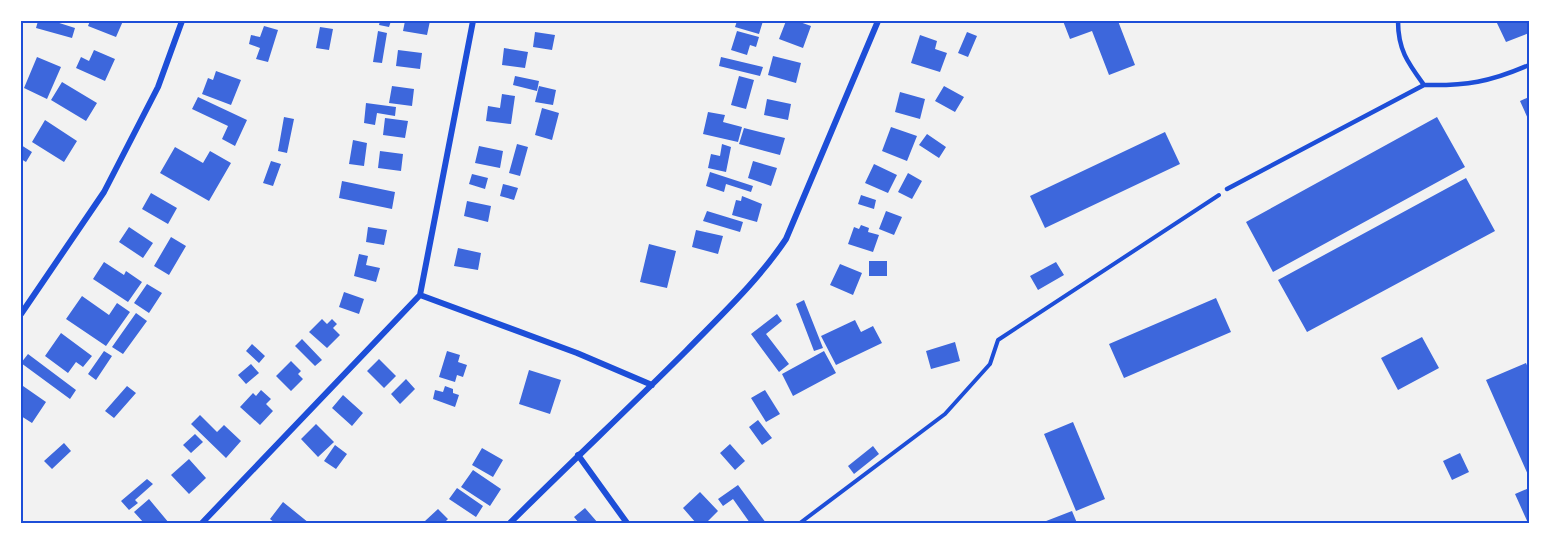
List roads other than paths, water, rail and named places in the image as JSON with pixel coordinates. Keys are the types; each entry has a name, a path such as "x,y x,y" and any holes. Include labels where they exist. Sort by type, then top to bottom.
{"street":[{"path":"21,315 104,192 158,87 182,21"},
{"path":"202,523 420,295 473,21"},
{"path":"510,523 652,385 770,263 786,239 878,21"},
{"path":"420,295 577,353 652,385"},
{"path":"578,455 627,523"}],"lane":[{"path":"1398,21 1399,42 1405,59 1424,85"},
{"path":"1227,189 1424,85 1454,86 1483,82 1529,65"}]}
